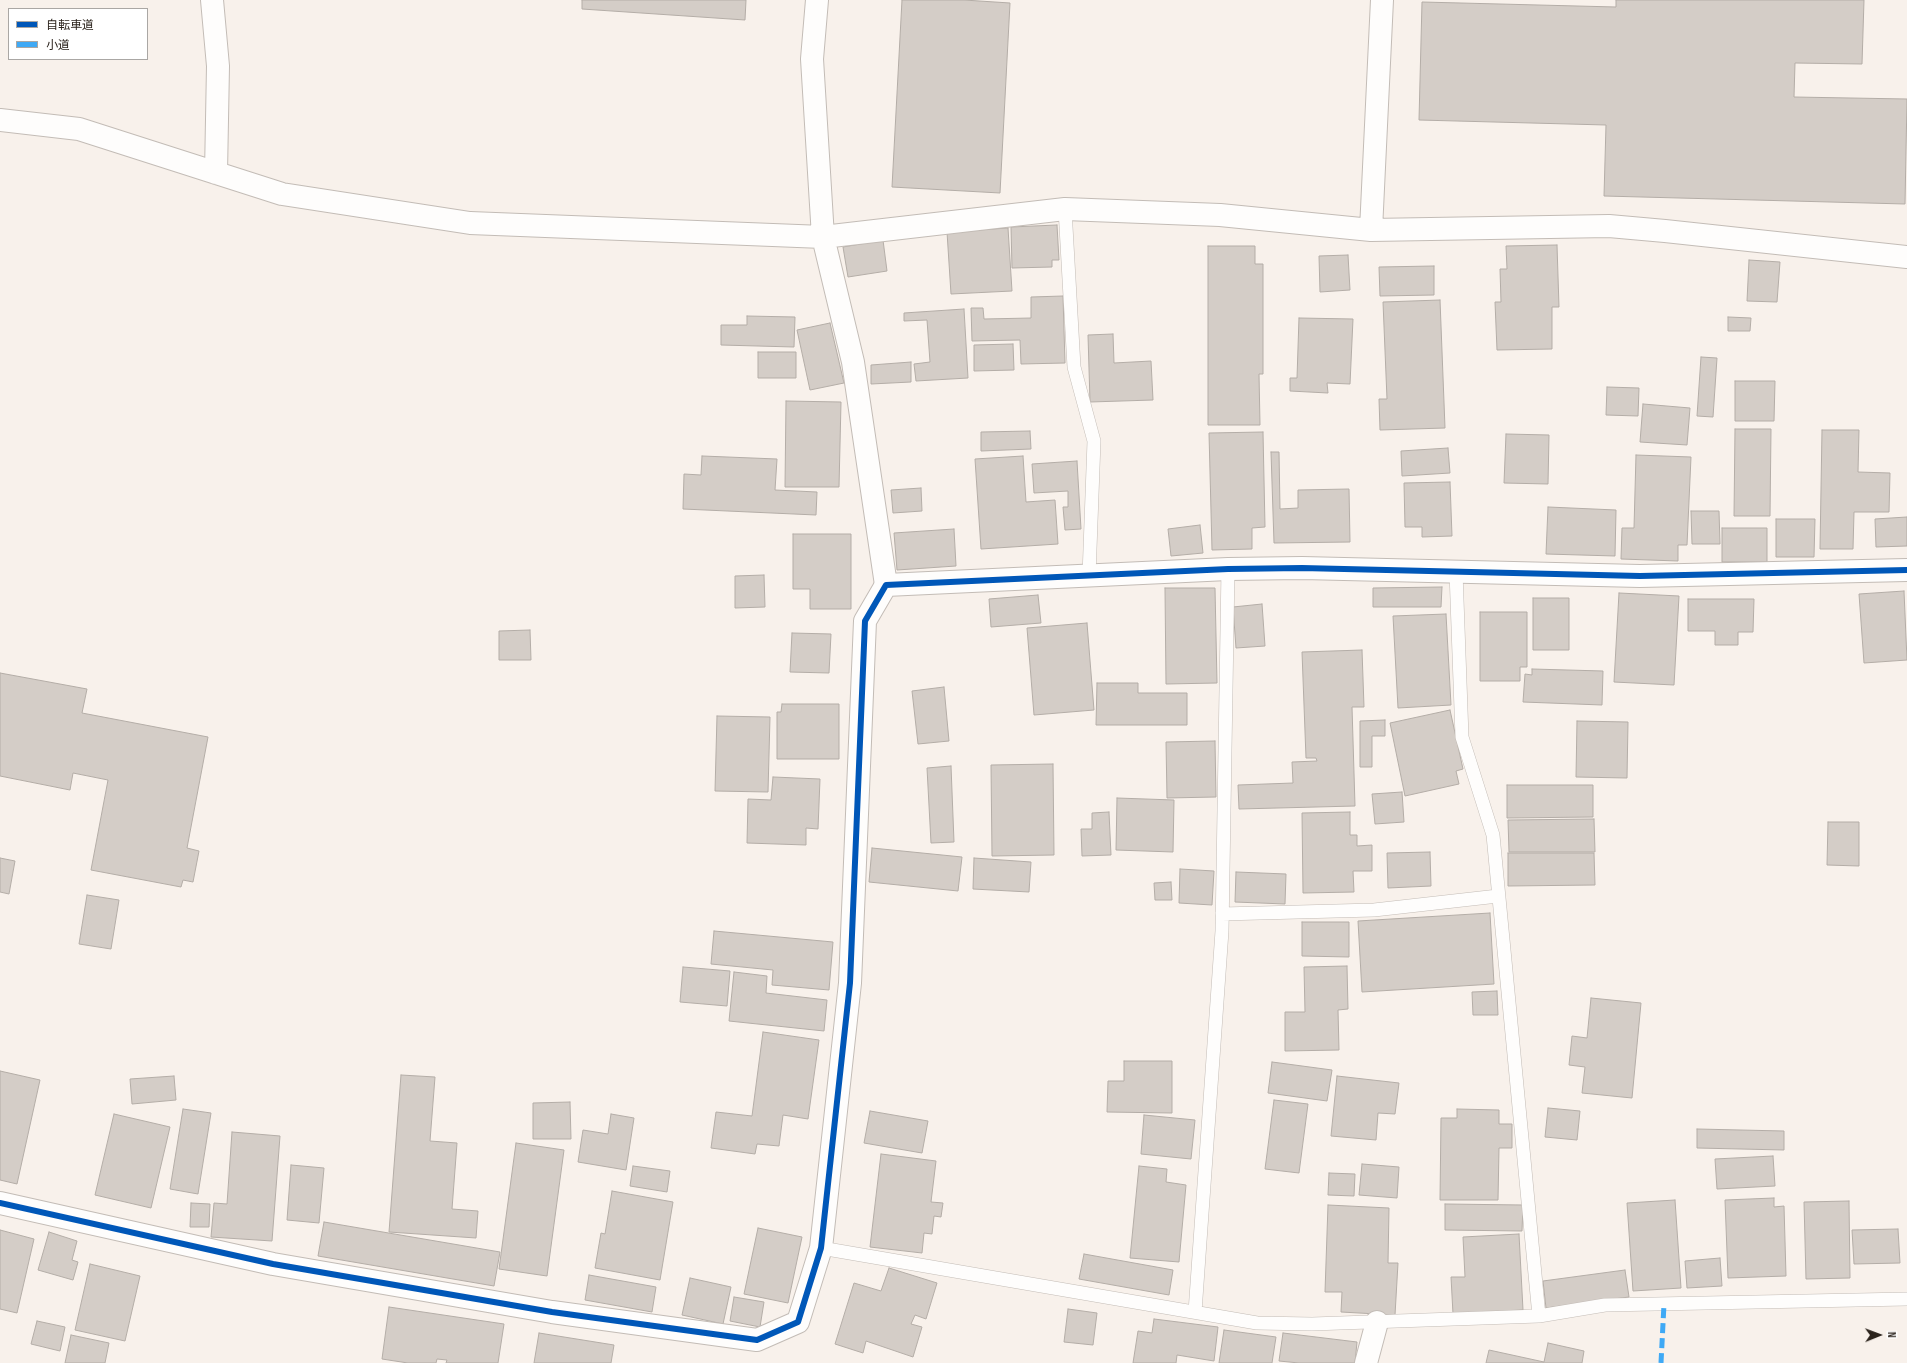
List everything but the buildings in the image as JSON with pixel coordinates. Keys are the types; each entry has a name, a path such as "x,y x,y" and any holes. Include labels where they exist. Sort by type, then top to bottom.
{"street":[{"path":"212,0 218,66 216,173"},
{"path":"0,1203 273,1264 552,1312 757,1340 798,1322 821,1248 850,983 865,621 886,585 853,362 823,237 812,59 817,0"},
{"path":"1371,230 1382,0"},
{"path":"0,120 79,129 282,194 470,223 823,237 1066,209 1220,214 1371,230 1609,226 1673,231 1907,257"},
{"path":"886,585 1228,569 1302,568 1640,576 1907,570"},
{"path":"1366,1363 1377,1322"}],"lane":[{"path":"1066,209 1074,367 1094,441 1089,576"},
{"path":"1195,1312 1222,914 1228,569"},
{"path":"1456,572 1462,737 1493,835 1539,1316"},
{"path":"1222,914 1374,910 1498,896"},
{"path":"821,1248 1257,1323 1377,1322 1539,1316 1605,1305 1907,1299"}],"marked path":[{"path":"1661,1363 1664,1304"}],"cycle path":[{"path":"0,1203 273,1264 552,1312 757,1340 798,1322 821,1248 850,983 865,621 886,585 1228,569 1302,568 1640,576 1907,570"}]}
